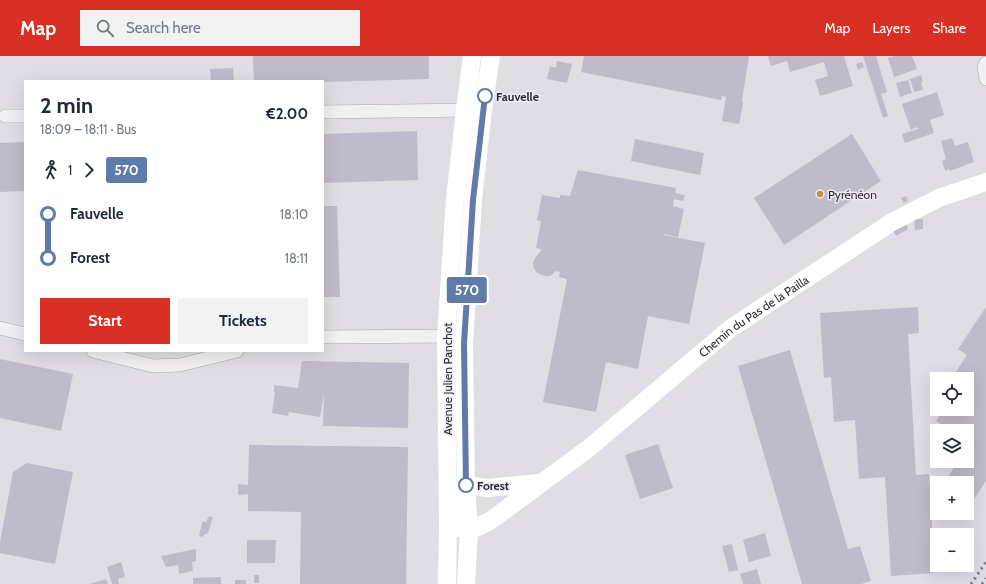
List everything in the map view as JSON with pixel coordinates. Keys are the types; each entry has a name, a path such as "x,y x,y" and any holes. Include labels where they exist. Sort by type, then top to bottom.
{"main road":[{"name":"Avenue Julien Panchot","path":"447,584 448,524 446,337 455,199 472,56"},
{"name":"Avenue Julien Panchot","path":"466,584 469,531 466,485 465,336 473,200 483,110 491,56"},
{"name":"Chemin du Pas de la Pailla","path":"469,531 490,521 589,448 731,328 892,222 939,198 986,182"},
{"path":"469,531 448,524 466,485 487,488 541,483"}],"street":[{"path":"986,63 984,67 986,79"},
{"path":"324,112 483,110"},
{"path":"5,116 24,116"},
{"path":"0,328 24,334"},
{"path":"324,337 465,336"},
{"path":"96,352 153,366 180,365 233,352"}],"building":[{"path":"253,56 429,56 429,79 324,82 324,80 254,80"},
{"path":"584,56 749,56 739,124 722,121 726,97 722,96 721,100 581,72"},
{"path":"768,56 844,56 853,86 820,96 815,80 828,76 824,62 790,72 787,61 771,66"},
{"path":"863,56 876,56 887,92 881,94 888,116 883,118"},
{"path":"895,56 912,56 917,69 894,77 888,58"},
{"path":"557,61 572,64 567,83 547,79 550,66 556,68"},
{"path":"862,62 864,67 858,70 856,64"},
{"path":"233,68 234,80 211,80 210,69"},
{"path":"921,75 923,90 914,92 910,79"},
{"path":"908,80 912,93 900,97 896,83"},
{"path":"937,92 944,115 930,120 934,133 905,143 902,134 918,129 917,127 911,130 902,104"},
{"path":"417,131 418,180 324,183 324,134"},
{"name":"Pyrénéon","path":"852,134 881,181 784,245 754,198"},
{"path":"952,138 955,146 968,142 974,162 950,171 949,169 945,171 942,161 946,159 941,141"},
{"path":"635,139 704,153 700,175 631,161"},
{"path":"24,142 24,191 0,192 0,143"},
{"path":"578,170 676,188 675,193 685,195 683,201 674,199 673,206 684,209 678,237 664,235 705,243 689,324 648,316 638,369 606,362 596,412 543,402 567,279 559,277 560,272 556,271 550,276 545,276 537,273 534,269 533,263 541,249 536,248 541,221 537,220 542,195 560,198 560,195 570,196"},
{"path":"906,196 908,201 903,203 901,198"},
{"path":"324,206 337,206 340,297 324,297"},
{"path":"914,219 923,219 923,229 915,230"},
{"path":"906,224 908,229 896,236 893,231"},
{"path":"918,307 919,333 908,334 916,475 929,474 930,520 932,520 932,528 930,528 930,572 935,573 891,576 885,477 859,479 855,420 834,422 831,377 824,378 820,313"},
{"path":"986,307 986,481 974,499 974,476 949,476 954,468 974,468 974,424 942,424 936,421 939,416 974,416 974,372 956,372 967,355 958,349"},
{"path":"790,350 848,549 860,546 871,581 861,584 802,584 738,366"},
{"path":"0,359 73,374 61,431 0,418"},
{"path":"302,361 409,363 408,428 323,426 324,394 320,417 289,412 288,416 272,413 275,393 274,385 298,388"},
{"path":"658,444 673,488 640,499 625,455"},
{"path":"249,445 408,447 406,584 300,584 301,512 248,511 248,494 238,495 238,484 248,485"},
{"path":"27,463 73,472 55,564 0,553 0,542 13,472"},
{"path":"209,516 213,517 208,533 201,537 199,535 203,521 206,522"},
{"path":"765,533 771,556 749,562 743,540"},
{"path":"247,540 276,540 275,563 247,563"},
{"path":"732,544 738,570 729,572 722,546"},
{"path":"196,549 196,561 192,562 193,571 179,574 178,565 166,567 161,556"},
{"path":"121,562 125,577 118,579 119,584 112,584 107,567"},
{"path":"757,569 761,584 743,584 740,574"},
{"path":"254,575 259,575 259,583 254,583"},
{"path":"221,577 221,584 193,584 193,578"},
{"path":"106,579 108,584 90,584"},
{"path":"235,580 246,580 246,584 235,584"}],"railway":[{"path":"971,584 986,562"},
{"path":"982,584 986,578"}],"bus line":[{"name":"570","path":"466,485 464,344 473,200 485,96"}],"place":[{"name":"Fauvelle","path":"485,96"},
{"name":"Pyrénéon","path":"820,194"},
{"name":"Forest","path":"466,485"}]}
